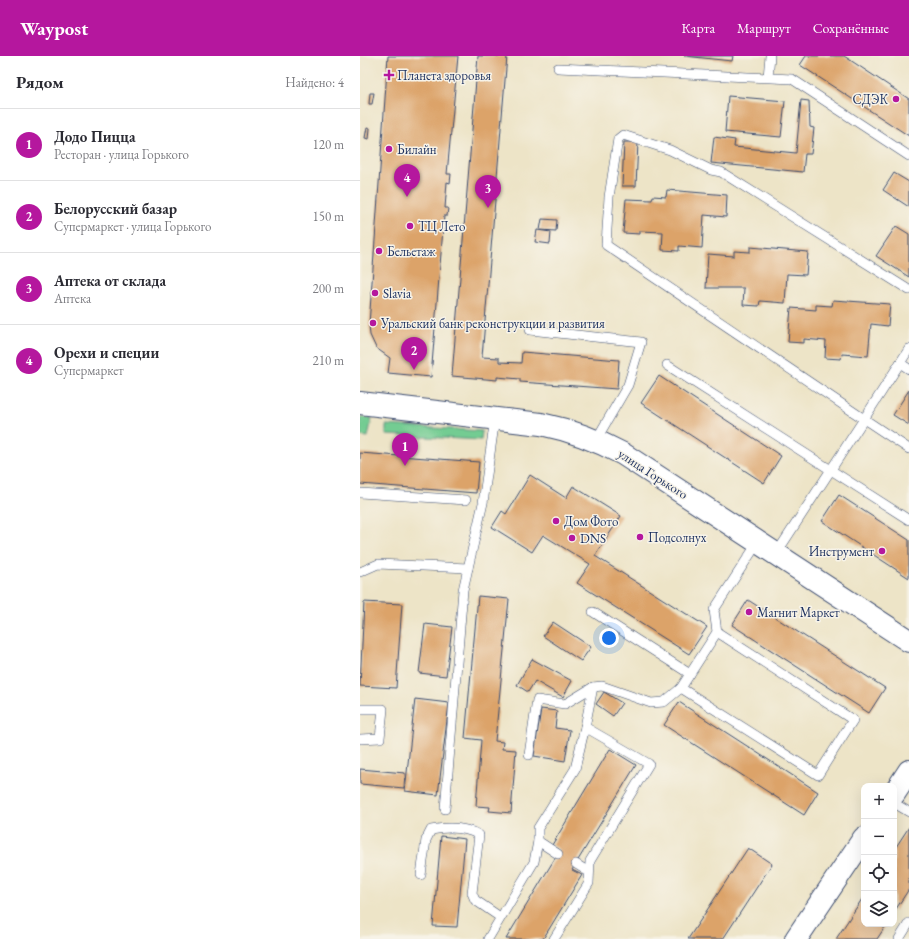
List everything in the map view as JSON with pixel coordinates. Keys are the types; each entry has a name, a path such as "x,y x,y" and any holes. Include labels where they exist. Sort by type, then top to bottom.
{"street":[{"path":"360,392 370,404"},
{"name":"улица Горького","path":"370,404 495,418 559,428 596,440 623,454 909,641"},
{"path":"897,789 909,771"},
{"path":"796,939 861,842"}],"lane":[{"path":"768,77 770,56"},
{"path":"558,68 792,79 909,156"},
{"path":"909,290 721,172 711,170 670,150 631,136 623,135 618,139 609,197 606,245 909,449"},
{"path":"530,330 641,342 628,386 596,440"},
{"path":"776,554 909,349"},
{"path":"900,363 909,369"},
{"path":"667,365 832,469 909,520"},
{"path":"446,809 463,590 483,503 495,418"},
{"path":"360,493 466,500"},
{"path":"529,755 537,700 564,704 593,687 602,686 651,703 664,702 681,688 717,632 714,610 758,542"},
{"path":"360,572 378,564 468,568"},
{"path":"593,612 690,674"},
{"path":"681,688 818,775 853,720 717,632"},
{"path":"488,939 534,862 538,841 538,828 575,770 586,727 593,687"},
{"path":"360,709 383,709 380,738 360,739"},
{"path":"554,939 589,882 590,861 649,764 586,727"},
{"path":"897,805 909,812"},
{"path":"421,876 426,840 431,830 443,827 471,830 479,835 472,893 474,900 500,917"},
{"path":"538,841 558,854"},
{"path":"576,864 589,872"},
{"path":"898,939 909,923"}],"green space":[{"path":"360,417 372,418 368,437 360,436"},
{"path":"386,425 482,431 481,440 386,435"}],"building":[{"name":"ТЦ Лето","path":"388,56 458,56 447,174 451,174 450,183 447,182 445,208 448,208 447,216 444,216 431,377 388,373 390,358 376,348 370,335 369,325"},
{"path":"478,56 507,56 482,357 499,358 499,362 521,363 522,352 619,360 617,389 520,382 520,379 497,377 497,380 452,376"},
{"path":"684,56 733,56 732,61"},
{"path":"806,56 844,56 909,99 909,136 800,65"},
{"path":"370,93 374,93 372,104 369,104"},
{"path":"728,96 785,101 781,137 725,132"},
{"path":"801,100 809,101 810,127 814,128 811,154 805,154 803,172 711,163 714,137 735,140 734,147 796,153"},
{"path":"367,127 370,128 369,139 365,138"},
{"path":"624,142 638,142 636,186 622,186"},
{"path":"894,173 909,182 909,207 883,190"},
{"path":"667,190 727,195 726,217 704,215 702,248 679,246 679,251 662,250 663,232 640,231 640,234 623,233 626,199 652,200 653,196 666,197"},
{"path":"542,219 557,220 556,231 540,230"},
{"path":"896,226 909,234 909,277 876,256"},
{"path":"537,230 551,232 550,244 535,242"},
{"path":"750,247 808,252 806,275 787,274 785,303 760,301 759,306 743,305 744,288 706,288 708,254 734,256 734,251 750,252"},
{"path":"833,300 890,304 888,326 871,324 868,356 842,354 841,359 825,358 826,341 804,339 804,343 788,342 791,308 816,310 816,305 832,306"},
{"path":"659,376 781,456 764,483 641,403"},
{"path":"909,390 909,425 893,415"},
{"path":"360,453 479,462 476,493 360,484"},
{"path":"530,475 566,498 573,486 621,516 595,556 707,627 689,654 577,583 590,564 543,535 532,552 492,527 502,511 506,514"},
{"path":"839,495 909,540 909,578 822,521"},
{"path":"478,596 509,599 495,741 503,742 502,749 516,750 511,813 489,811 490,807 476,806 481,740 465,738"},
{"path":"748,600 885,688 869,713 732,625"},
{"path":"364,602 402,604 396,688 360,686"},
{"path":"553,622 591,647 581,661 543,636"},
{"path":"425,624 452,627 446,676 419,673"},
{"path":"532,659 572,681 563,697 535,681 528,692 517,685"},
{"path":"604,692 622,703 613,716 596,704"},
{"path":"415,699 449,703 438,795 405,791"},
{"path":"679,702 818,792 804,815 664,725"},
{"path":"541,709 557,711 555,728 570,730 565,761 534,756"},
{"path":"610,749 636,765 572,870 582,875 543,939 506,939 560,850 552,845"},
{"path":"360,769 405,773 404,788 360,784"},
{"path":"909,827 909,889 897,907 897,855 897,845"},
{"path":"441,836 465,839 457,927 433,926"},
{"path":"748,848 772,864 723,939 688,939"},
{"path":"861,901 861,927 885,927 877,939 836,939"}],"place":[{"name":"Планета здоровья","path":"389,75"},
{"name":"СДЭК","path":"896,99"},
{"name":"Билайн","path":"389,149"},
{"name":"Орехи и специи","path":"407,197"},
{"name":"Аптека от склада","path":"488,208"},
{"name":"ТЦ Лето","path":"410,226"},
{"name":"Бельетаж","path":"379,251"},
{"name":"Slavia","path":"375,293"},
{"name":"Уральский банк реконструкции и развития","path":"373,323"},
{"name":"Белорусский базар","path":"414,370"},
{"name":"Додо Пицца","path":"405,466"},
{"name":"Дом Фото","path":"556,521"},
{"name":"Подсолнух","path":"640,537"},
{"name":"DNS","path":"572,538"},
{"name":"Инструмент","path":"882,551"},
{"name":"Магнит Маркет","path":"749,612"}]}
